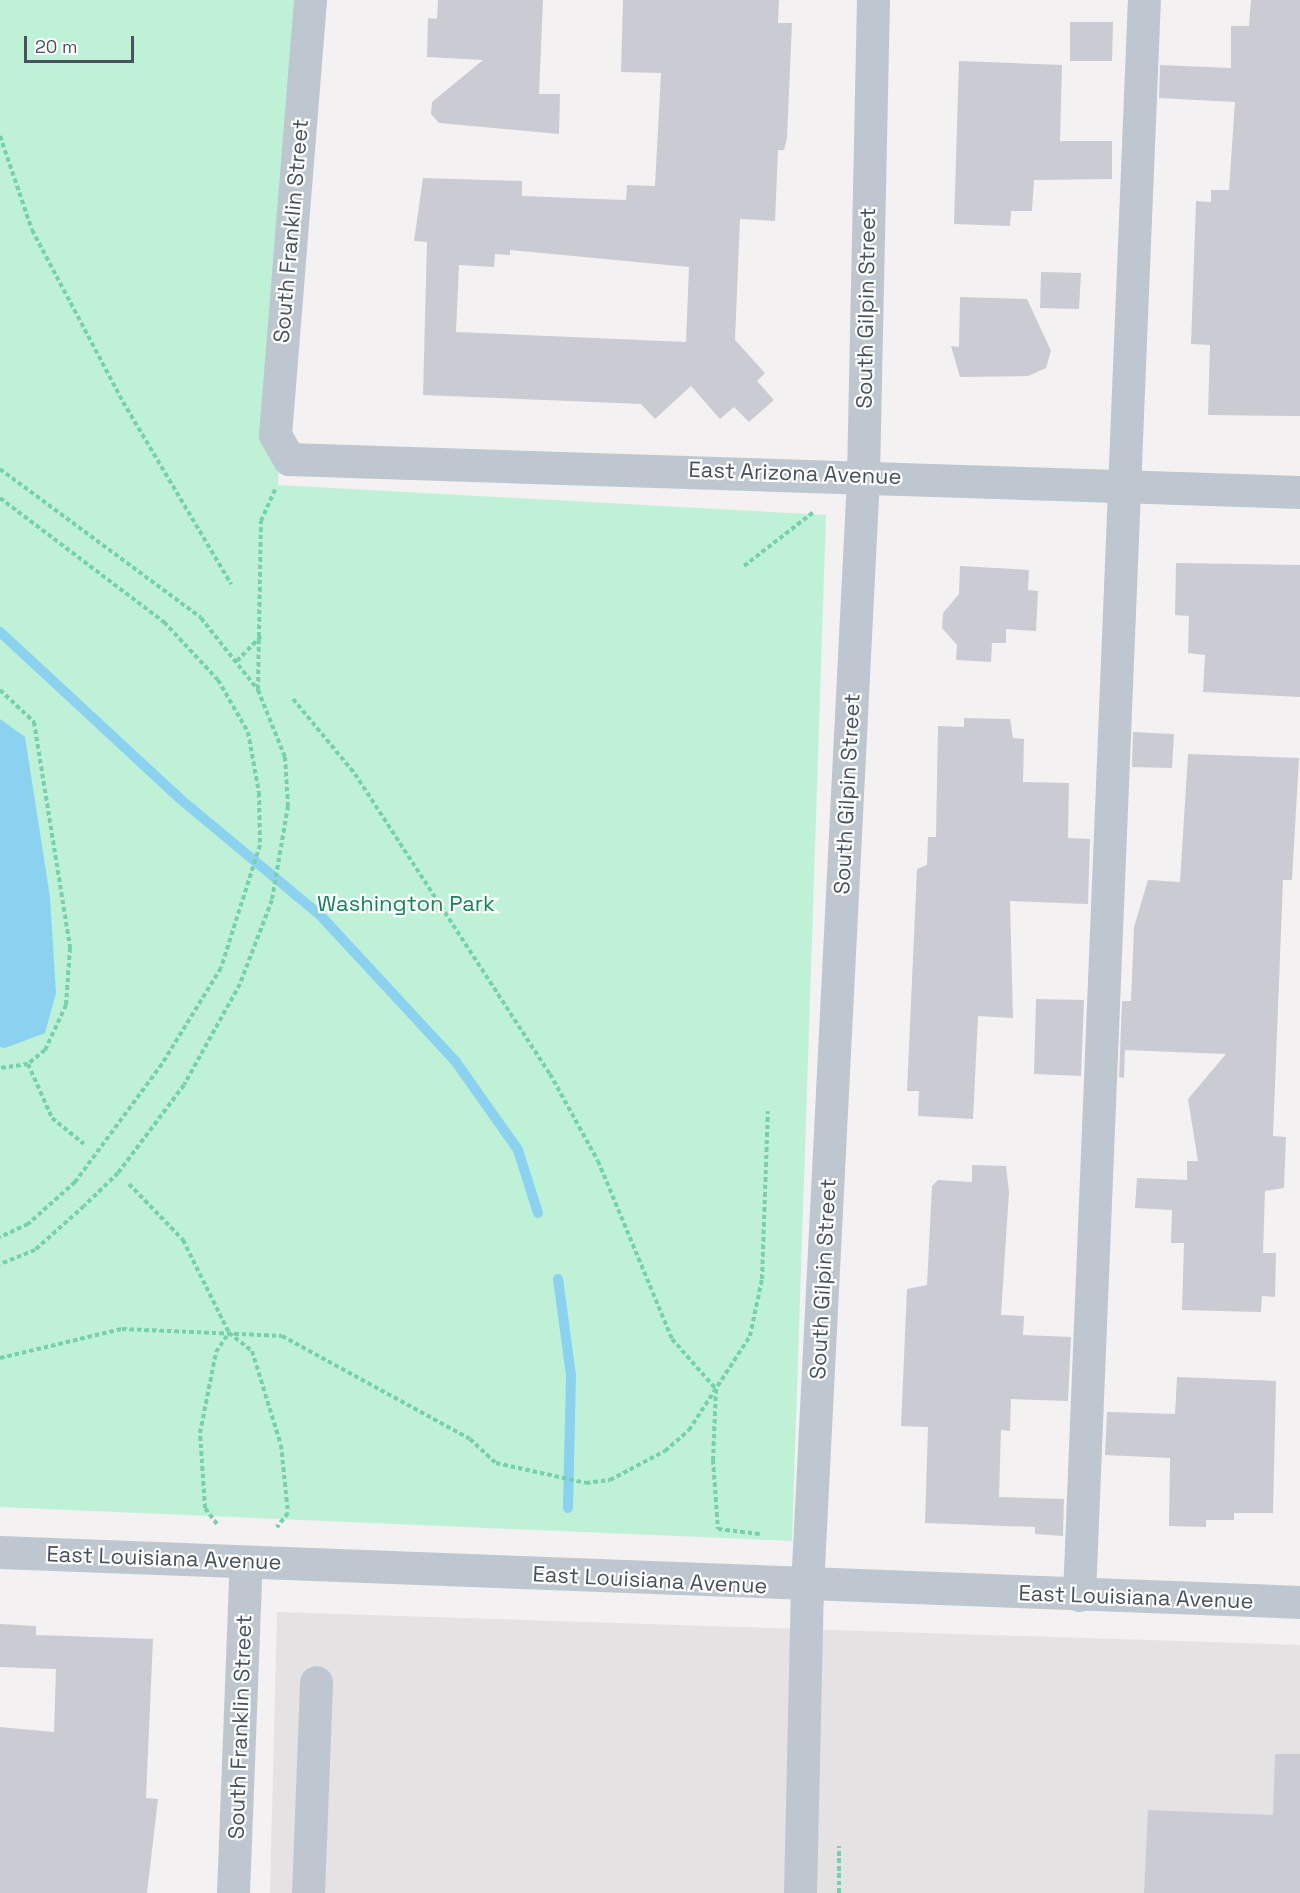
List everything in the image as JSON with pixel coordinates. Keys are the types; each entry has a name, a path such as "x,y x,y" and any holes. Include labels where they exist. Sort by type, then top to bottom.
{"street":[{"name":"South Franklin Street","path":"289,459 275,435 310,0"},
{"name":"South Gilpin Street","path":"800,1893 807,1587 863,476 873,0"},
{"path":"1079,1595 1143,0"},
{"name":"East Arizona Avenue","path":"289,459 1300,492"},
{"name":"East Louisiana Avenue","path":"0,1552 807,1587 1300,1602"},
{"name":"South Franklin Street","path":"233,1893 246,1562"},
{"path":"308,1893 316,1682"}],"path":[{"path":"0,136 32,230 123,402 231,584"},
{"path":"258,690 261,636 261,521 289,459"},
{"path":"0,469 201,618 258,690 285,757 288,806 282,859 272,900 240,984 184,1085 118,1173 35,1250 0,1264"},
{"path":"0,498 164,622 218,680 248,732 260,794 260,845 250,888 201,1003 119,1126 50,1207 0,1237"},
{"path":"744,566 819,508"},
{"path":"237,662 261,636"},
{"path":"0,690 28,712 36,730 65,894 69,978 66,1005 45,1050 28,1064 0,1068"},
{"path":"293,699 355,774 550,1074 608,1181 672,1339 716,1389 713,1460 718,1528 760,1534"},
{"path":"28,1064 52,1118 84,1144"},
{"path":"0,1358 122,1329 282,1336 470,1438 496,1463 586,1483 610,1480 665,1451 689,1430 750,1336 758,1311 768,1111"},
{"path":"129,1184 183,1240 229,1333 252,1351 281,1445 288,1513"},
{"path":"205,1508 200,1433 216,1352 229,1333"}],"shaded area":[{"path":"277,1612 1300,1645 1300,1893 270,1893"}],"green space":[{"name":"Washington Park","path":"0,0 294,0 278,485 826,515 792,1541 0,1507"}],"water":[{"path":"0,719 25,737 50,897 56,993 45,1033 5,1048 0,1047"}],"building":[{"path":"438,0 543,0 539,94 560,94 559,134 439,123 431,114 432,102 483,60 427,57 428,18 437,19"},
{"path":"623,0 779,0 778,23 792,23 787,138 784,150 778,150 775,221 740,219 735,340 765,373 757,381 774,400 749,422 734,407 720,419 691,386 655,419 641,404 423,395 427,242 414,241 423,178 522,181 522,196 626,200 627,185 655,186 661,73 621,72","holes":["510,250 689,267 686,342 456,332 459,265 494,267 495,254 510,255"]},
{"path":"1251,0 1300,0 1300,416 1208,415 1210,345 1191,344 1196,201 1211,202 1211,190 1229,190 1235,102 1159,98 1160,65 1231,68 1231,26 1249,26"},
{"path":"1070,22 1113,22 1112,61 1070,61"},
{"path":"959,61 1062,65 1060,141 1112,141 1112,179 1034,180 1032,211 1011,211 1010,226 954,224"},
{"path":"1041,272 1081,273 1079,309 1040,308"},
{"path":"960,297 1027,299 1051,351 1046,368 1028,376 960,377 951,346 959,347"},
{"path":"1176,563 1300,565 1300,697 1203,692 1205,655 1188,653 1189,616 1175,615"},
{"path":"960,566 1029,570 1028,590 1038,591 1036,631 1006,629 1006,643 992,643 991,662 956,660 957,645 942,628 943,613 959,594"},
{"path":"964,718 1010,719 1013,738 1024,739 1023,782 1069,783 1068,838 1090,839 1088,904 1010,901 1013,1018 978,1016 973,1119 918,1116 919,1091 907,1091 917,869 927,865 928,837 936,837 938,726 964,727"},
{"path":"1133,732 1174,734 1172,768 1132,767"},
{"path":"1188,754 1299,758 1292,880 1283,880 1273,1136 1286,1137 1284,1188 1265,1191 1263,1253 1276,1253 1275,1297 1262,1296 1261,1312 1182,1310 1184,1243 1171,1243 1172,1210 1135,1208 1137,1178 1187,1180 1187,1161 1198,1161 1188,1099 1226,1054 1125,1050 1124,1078 1119,1077 1122,1001 1131,1001 1134,927 1148,880 1180,882"},
{"path":"1036,999 1084,1000 1081,1076 1034,1074"},
{"path":"972,1165 1006,1166 1009,1192 1001,1315 1024,1316 1023,1335 1071,1337 1068,1401 1011,1399 1010,1431 1001,1430 999,1497 1064,1499 1063,1536 1035,1534 1035,1527 925,1523 928,1427 901,1426 907,1289 927,1285 932,1186 938,1180 972,1182"},
{"path":"1177,1377 1276,1381 1273,1513 1234,1513 1234,1520 1206,1520 1206,1527 1169,1526 1170,1458 1105,1455 1107,1412 1175,1414"},
{"path":"0,1624 36,1626 36,1635 153,1639 146,1798 158,1799 147,1893 0,1893 0,1727 54,1732 56,1669 0,1667"},
{"path":"1275,1754 1300,1754 1300,1893 1144,1893 1148,1810 1273,1815"}],"waterway":[{"path":"0,632 179,798 320,915 456,1062 518,1150 538,1213"},
{"path":"558,1279 571,1375 568,1508"}]}
